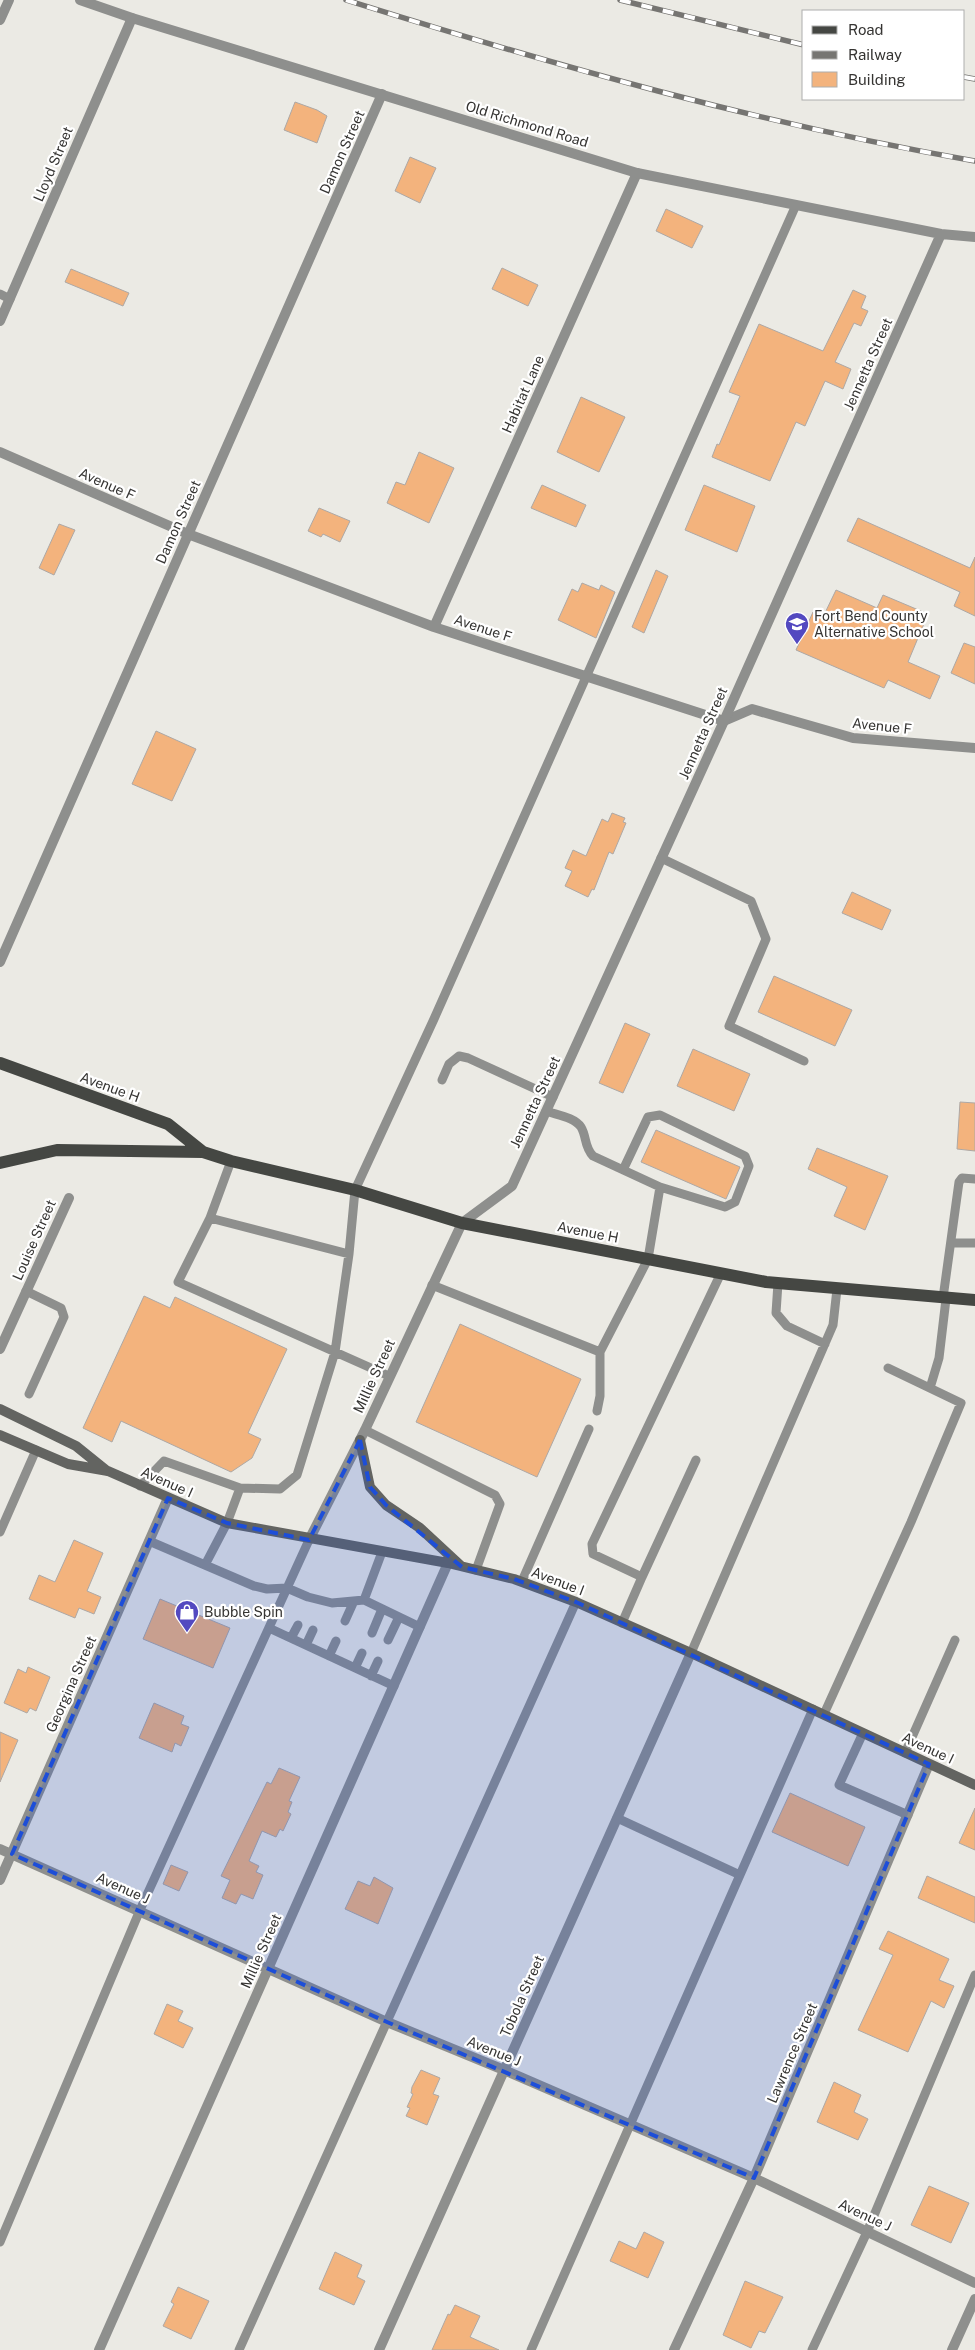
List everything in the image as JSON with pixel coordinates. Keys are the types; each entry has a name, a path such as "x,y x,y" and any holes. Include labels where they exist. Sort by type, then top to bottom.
{"main road":[{"name":"Avenue H","path":"0,1063 168,1124 203,1152"},
{"name":"Avenue H","path":"0,1163 57,1150 203,1152 232,1161 355,1190 462,1223 721,1273 778,1283 945,1299 975,1300"},
{"name":"Avenue I","path":"0,1409 76,1446 108,1471 227,1523 309,1540 462,1566 522,1581 576,1602 691,1653 975,1785"},
{"name":"Avenue I","path":"0,1435 68,1464 108,1471"},
{"path":"360,1440 370,1487 386,1505 420,1528 462,1566"}],"street":[{"path":"0,20 9,0"},
{"name":"Old Richmond Road","path":"80,0 132,18 637,172 796,206 942,234 975,237"},
{"name":"Lloyd Street","path":"0,321 5,296 132,18"},
{"name":"Damon Street","path":"0,962 382,94"},
{"name":"Habitat Lane","path":"434,627 637,172"},
{"name":"Jennetta Street","path":"462,1223 512,1186 724,721 942,234"},
{"name":"Avenue F","path":"0,452 188,534 434,627 724,721 752,709 853,738 975,748"},
{"name":"Louise Street","path":"0,1349 68,1198"},
{"name":"Millie Street","path":"309,1540 365,1430 388,1376 462,1223"},
{"name":"Georgina Street","path":"0,1880 168,1498"},
{"name":"Millie Street","path":"99,2350 448,1564"},
{"name":"Tobola Street","path":"379,2350 691,1653"},
{"name":"Lawrence Street","path":"674,2350 754,2178 929,1764"},
{"name":"Avenue J","path":"0,1849 387,2022 504,2070 754,2178 975,2283"},
{"path":"952,2350 975,2299"}],"lane":[{"path":"140,1486 164,1461 240,1488 280,1489 297,1474 335,1352 350,1254 355,1190 587,677 796,206"},
{"path":"661,858 752,901 766,939 729,1026 804,1061"},
{"path":"442,1080 449,1064 459,1056 468,1058 553,1096"},
{"path":"546,1111 574,1120 582,1128 586,1150 593,1156 660,1188 725,1207 735,1202 749,1166 745,1156 660,1115 648,1117 623,1170"},
{"path":"232,1161 210,1218 178,1282 388,1376"},
{"path":"930,1388 938,1358 959,1182 962,1178 975,1179"},
{"path":"597,1411 600,1396 600,1352 648,1259 660,1188"},
{"path":"210,1218 350,1254"},
{"path":"952,1243 975,1243"},
{"path":"642,1577 593,1554 592,1544 721,1273"},
{"path":"778,1283 776,1313 787,1326 825,1344"},
{"path":"432,1285 600,1352"},
{"path":"691,1653 833,1325 837,1289"},
{"path":"26,1291 61,1308 64,1317 29,1394"},
{"path":"824,1714 911,1522 961,1403 888,1368"},
{"path":"522,1581 589,1429"},
{"path":"365,1430 496,1495 500,1504 476,1570"},
{"path":"0,1532 36,1450"},
{"path":"622,1623 696,1460"},
{"path":"205,1565 227,1523 240,1488"},
{"path":"0,2242 140,1910 309,1540"},
{"path":"149,1541 254,1586 287,1588 308,1601 364,1600 420,1627"},
{"path":"364,1600 382,1552"},
{"path":"345,1621 354,1601"},
{"path":"322,1611 326,1602"},
{"path":"239,2350 576,1602"},
{"path":"372,1633 382,1609"},
{"path":"388,1640 399,1617"},
{"path":"292,1638 298,1624"},
{"path":"269,1628 394,1686"},
{"path":"306,1645 313,1630"},
{"path":"905,1753 955,1640"},
{"path":"329,1656 336,1641"},
{"path":"355,1668 362,1653"},
{"path":"371,1676 378,1660"},
{"path":"531,2350 813,1709"},
{"path":"863,1732 839,1785 908,1815"},
{"path":"617,1818 740,1875"},
{"path":"812,2350 867,2232 975,1975"}],"highlighted area":[{"path":"360,1440 370,1487 386,1505 462,1567 514,1579 576,1602 929,1764 754,2178 387,2022 12,1854 168,1498 227,1523 309,1540"}],"building":[{"path":"295,102 327,116 317,143 284,130"},
{"path":"410,157 436,168 420,203 395,191"},
{"path":"666,209 703,226 692,248 656,231"},
{"path":"502,268 538,285 528,306 492,289"},
{"path":"71,269 129,293 123,306 65,282"},
{"path":"853,290 866,296 861,308 868,311 861,326 854,323 835,362 851,369 843,389 825,381 805,426 796,422 770,481 712,457 740,396 729,392 759,324 823,351"},
{"path":"581,397 625,417 599,472 557,452"},
{"path":"419,452 454,468 429,523 387,503 396,482 405,485"},
{"path":"542,485 586,505 576,527 531,508"},
{"path":"704,485 755,506 737,552 685,530"},
{"path":"319,508 350,521 340,542 323,534 321,537 308,531"},
{"path":"858,518 970,568 975,557 975,616 954,606 960,592 847,541"},
{"path":"59,524 75,530 54,575 39,568"},
{"path":"656,570 668,576 644,633 632,627"},
{"path":"582,583 599,590 601,585 615,592 596,638 558,620 572,589 578,592"},
{"path":"836,590 877,608 883,595 928,614 908,662 940,676 930,699 888,680 884,688 796,650 813,612 823,617"},
{"path":"964,643 975,647 975,684 951,673"},
{"path":"156,731 196,749 172,801 132,784"},
{"path":"612,813 625,818 623,822 626,823 613,854 609,852 594,890 592,889 588,897 565,886 572,871 565,868 573,850 586,856 602,819 608,822"},
{"path":"852,892 891,910 882,930 842,913"},
{"path":"774,976 852,1010 835,1046 758,1012"},
{"path":"625,1023 650,1034 623,1093 599,1083"},
{"path":"693,1049 750,1074 734,1111 677,1086"},
{"path":"960,1102 975,1103 975,1151 957,1149"},
{"path":"656,1130 740,1167 726,1199 641,1162"},
{"path":"817,1148 888,1176 865,1230 834,1216 847,1187 808,1169"},
{"path":"144,1296 170,1308 175,1297 287,1349 248,1433 261,1439 252,1458 231,1472 121,1421 112,1442 83,1428"},
{"path":"460,1324 581,1379 537,1477 416,1422"},
{"path":"74,1540 103,1553 87,1591 101,1597 94,1614 79,1608 75,1618 29,1599 39,1575 55,1582"},
{"name":"Bubble Spin","path":"160,1599 230,1628 213,1668 143,1639"},
{"path":"28,1667 50,1677 36,1711 30,1708 27,1713 4,1703 18,1669 26,1673"},
{"path":"154,1703 184,1716 181,1724 189,1727 181,1746 175,1743 172,1752 139,1738"},
{"path":"0,1732 18,1740 0,1782"},
{"path":"279,1768 300,1777 289,1801 292,1802 288,1812 291,1814 283,1831 280,1829 276,1837 262,1831 249,1861 259,1866 256,1872 263,1875 253,1899 241,1894 236,1904 222,1898 230,1880 221,1876 267,1782 271,1784"},
{"path":"790,1793 865,1827 848,1866 772,1832"},
{"path":"975,1808 975,1850 959,1843"},
{"path":"171,1865 188,1872 179,1891 163,1884"},
{"path":"927,1876 975,1897 975,1923 918,1898"},
{"path":"374,1877 393,1888 378,1924 345,1909 358,1881 370,1886"},
{"path":"888,1931 949,1959 939,1980 954,1986 944,2008 931,2001 908,2052 858,2030 893,1955 879,1949"},
{"path":"167,2004 183,2011 178,2021 193,2028 183,2048 154,2034"},
{"path":"421,2070 440,2078 433,2094 439,2096 427,2125 406,2116 410,2108 407,2107 413,2094 411,2093 412,2087"},
{"path":"834,2082 861,2095 854,2112 868,2119 858,2140 817,2122"},
{"path":"929,2186 969,2203 951,2243 911,2225"},
{"path":"644,2232 664,2242 648,2278 610,2261 619,2241 636,2249"},
{"path":"335,2252 362,2265 357,2277 365,2281 354,2305 319,2289"},
{"path":"745,2281 783,2297 765,2333 759,2331 751,2348 723,2335"},
{"path":"178,2287 209,2301 191,2339 163,2326 174,2304 171,2302"},
{"path":"455,2305 480,2316 470,2337 499,2350 432,2350 448,2314 450,2315"}],"railway":[{"path":"346,0 580,70 658,91 816,129 975,161"},
{"path":"620,0 802,45"},
{"path":"965,77 975,79"}],"place":[{"name":"Fort Bend County Alternative School","path":"797,645"},
{"name":"Bubble Spin","path":"187,1633"}]}
